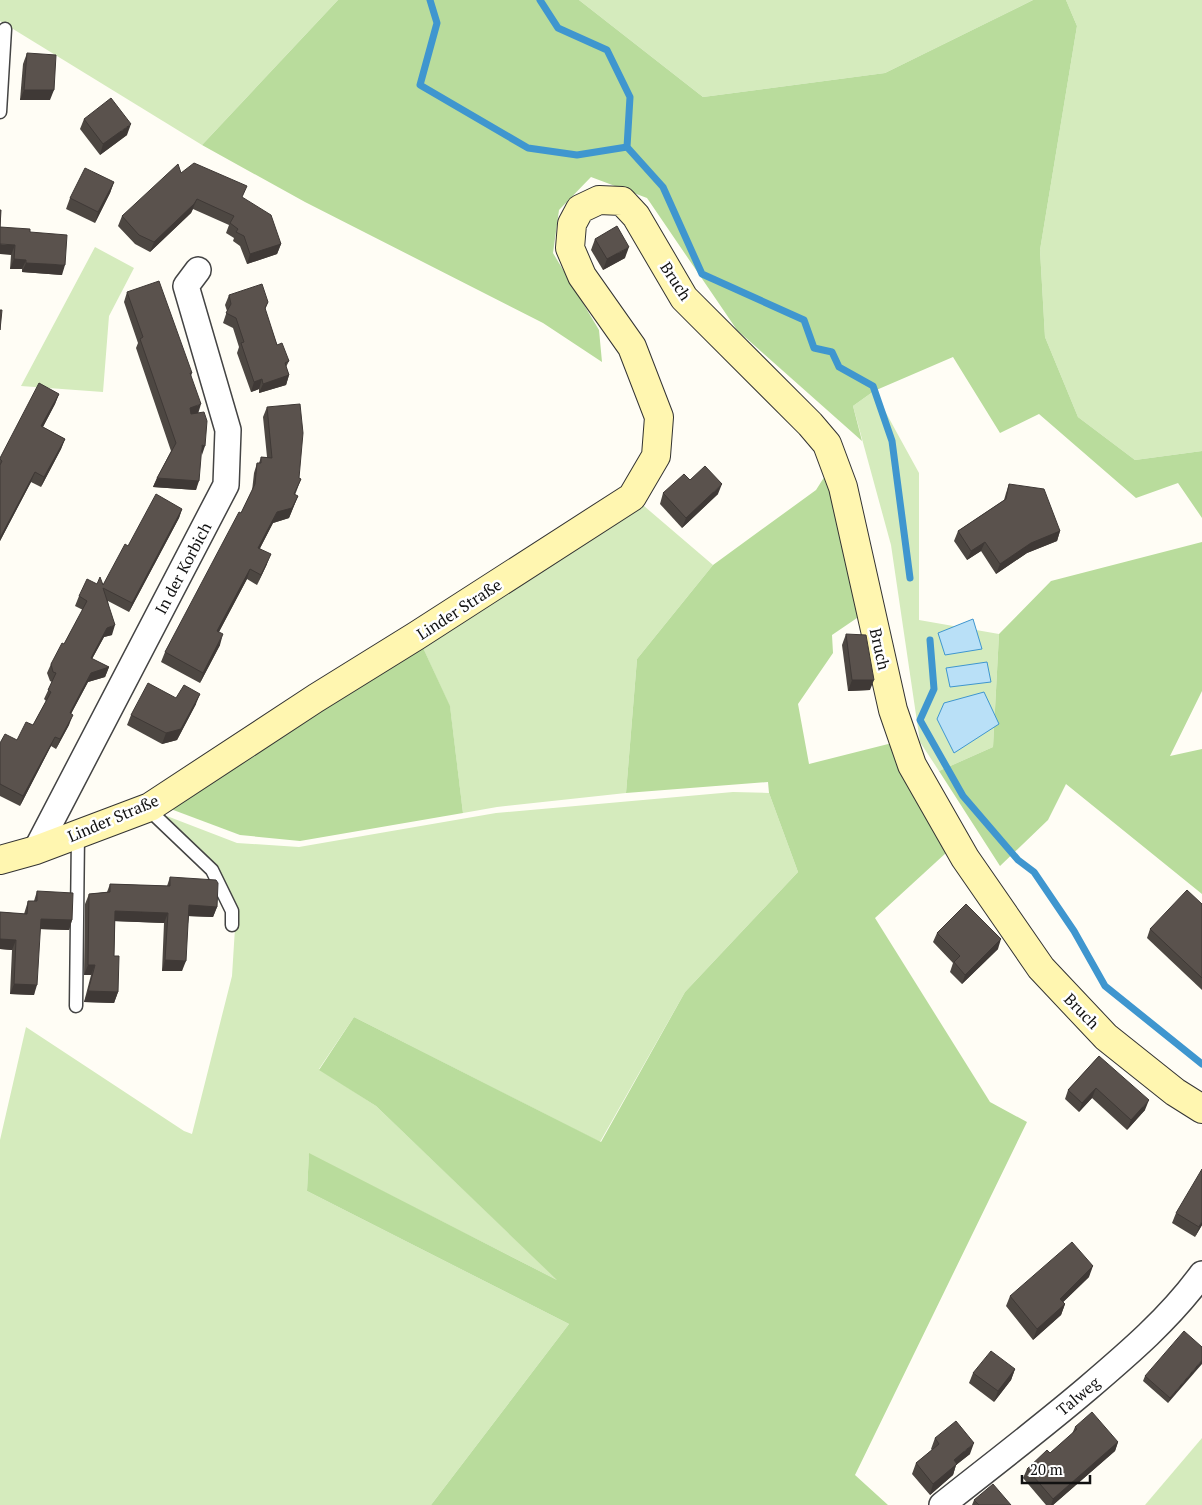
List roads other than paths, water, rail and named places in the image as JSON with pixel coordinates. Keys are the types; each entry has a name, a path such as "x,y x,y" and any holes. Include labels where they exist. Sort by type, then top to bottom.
{"street":[{"name":"Bruch","path":"580,209 599,200 622,202 636,216 684,298 810,424 827,444 843,487 894,710 912,765 917,774 965,858 1041,968 1106,1037 1175,1092 1202,1109"},
{"name":"Linder Straße","path":"0,860 36,850 147,808 632,497 656,456 659,417 632,347 582,276 570,248 572,224 580,209"},
{"name":"In der Korbich","path":"36,850 226,485 228,430 186,286 198,270"},
{"name":"Talweg","path":"942,1505 1040,1428 1129,1354 1184,1299 1202,1274"}],"lane":[{"path":"0,112 5,28"},
{"path":"147,808 212,870 232,911 232,925"},
{"path":"76,1006 78,834"}],"water":[{"path":"973,619 982,649 945,655 938,633"},
{"path":"987,662 991,682 950,687 946,668"},
{"path":"984,692 999,724 954,753 937,719 944,703"}],"waterway":[{"path":"430,0 437,23 420,85 528,148 577,155 627,147"},
{"path":"540,0 558,28 607,50 630,97 627,147 663,187 702,274 804,320 814,348 832,352 839,367 873,386 892,441 910,578"},
{"path":"930,640 934,689 920,720 963,796 1018,860 1034,872 1074,931 1105,986 1202,1064"}]}
